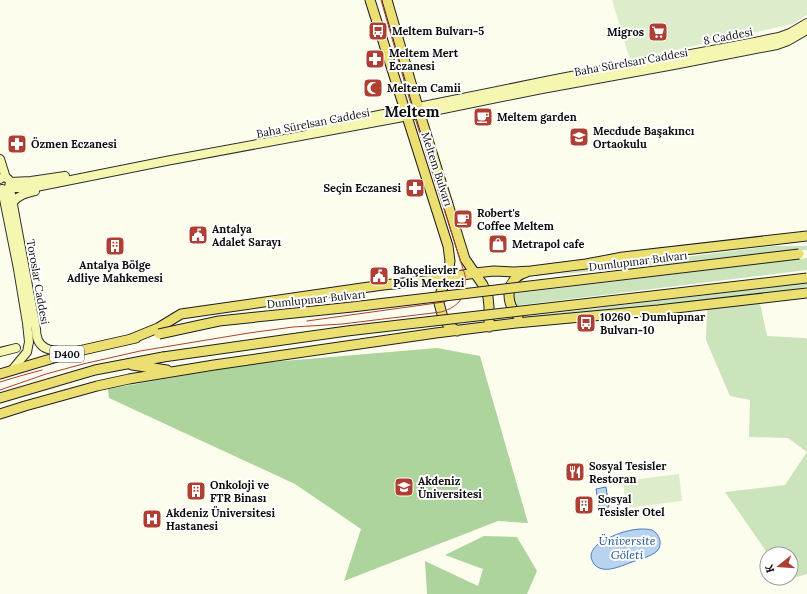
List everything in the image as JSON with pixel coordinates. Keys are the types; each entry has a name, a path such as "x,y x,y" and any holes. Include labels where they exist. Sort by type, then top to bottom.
{"main road":[{"name":"Meltem Bulvarı","path":"370,0 448,246 450,261 447,278"},
{"name":"Meltem Bulvarı","path":"387,0 465,259 475,273"},
{"name":"8 Caddesi","path":"627,66 779,37 790,33 807,23"},
{"name":"Baha Sürelsan Caddesi","path":"419,110 550,88 777,45 788,41 807,30"},
{"name":"Baha Sürelsan Caddesi","path":"4,184 31,188 44,186 406,113 627,66"},
{"name":"Baha Sürelsan Caddesi","path":"4,184 60,177 406,113"},
{"name":"Toroslar Caddesi","path":"0,160 27,323 27,352 12,370"},
{"name":"Toroslar Caddesi","path":"4,184 11,194 13,202 38,342 42,346 54,352 74,352"},
{"path":"13,202 22,194 35,191 44,186"},
{"path":"131,339 158,328 181,314 475,273 494,271 531,271 586,264 623,257 807,236"},
{"path":"780,239 807,241"},
{"name":"Dumlupınar Bulvarı","path":"0,374 74,352 219,322 803,254"},
{"path":"531,271 518,277 510,289 509,297 510,304 518,316 524,320 531,321"},
{"path":"475,273 488,296 489,327"},
{"path":"447,278 439,298 441,312 448,325 457,331"},
{"path":"0,398 95,370 163,356 347,330 807,278"},
{"path":"0,414 97,386 129,379 214,365 531,321 658,310 804,292"},
{"path":"0,352 16,348"},
{"path":"122,364 178,371"}],"green space":[{"path":"612,0 807,0 807,15 793,24 630,60"},
{"path":"773,246 807,246 807,250 554,275 588,269"},
{"path":"807,258 807,270 513,306 511,294"},
{"path":"807,283 807,286 796,290 504,323 505,319"},
{"path":"760,303 767,336 807,339 807,452 788,438 749,437 750,400 730,396 706,340 707,309"},
{"path":"437,348 480,356 528,523 498,521 344,581 361,529 295,484 109,398 108,389 249,364"},
{"path":"807,452 807,574 799,576 799,546 762,546 725,492 785,485"},
{"path":"679,474 682,501 626,508 623,481"},
{"path":"484,536 517,537 537,571 527,594 427,594 425,561 478,586 483,569 445,555"}],"water":[{"path":"606,487 609,507 599,508 596,489"},
{"name":"Üniversite Göleti","path":"640,529 652,530 657,534 660,540 660,546 657,551 645,558 612,569 602,569 594,564 591,555 596,546 619,533"}],"tram line":[{"path":"0,390 46,374 140,351 293,327 342,324 441,312 448,310 458,303 464,294 466,282 465,275 414,115 381,0"},
{"path":"307,321 444,302 451,299 456,294 462,281"},
{"path":"0,382 42,370"}],"place":[{"name":"Meltem Bulvarı-5","path":"378,31"},
{"name":"Migros","path":"658,32"},
{"name":"Meltem Mert Eczanesi","path":"375,59"},
{"name":"Meltem Camii","path":"373,88"},
{"name":"Meltem garden","path":"483,117"},
{"name":"Mecdude Başakıncı Ortaokulu","path":"579,137"},
{"name":"Özmen Eczanesi","path":"17,144"},
{"name":"Seçin Eczanesi","path":"415,188"},
{"name":"Robert's Coffee Meltem","path":"463,219"},
{"name":"Antalya Adalet Sarayı","path":"198,235"},
{"name":"Metrapol cafe","path":"498,244"},
{"name":"Antalya Bölge Adliye Mahkemesi","path":"115,246"},
{"name":"Bahçelievler Polis Merkezi","path":"379,276"},
{"name":"10260 - Dumlupınar Bulvarı-10","path":"586,323"},
{"name":"Sosyal Tesisler Restoran","path":"575,472"},
{"name":"Akdeniz Üniversitesi","path":"404,487"},
{"name":"Onkoloji ve FTR Binası","path":"196,491"},
{"name":"Sosyal Tesisler Otel","path":"584,505"},
{"name":"Akdeniz Üniversitesi Hastanesi","path":"152,519"}],"district":[{"name":"Meltem","path":"412,111"}]}
